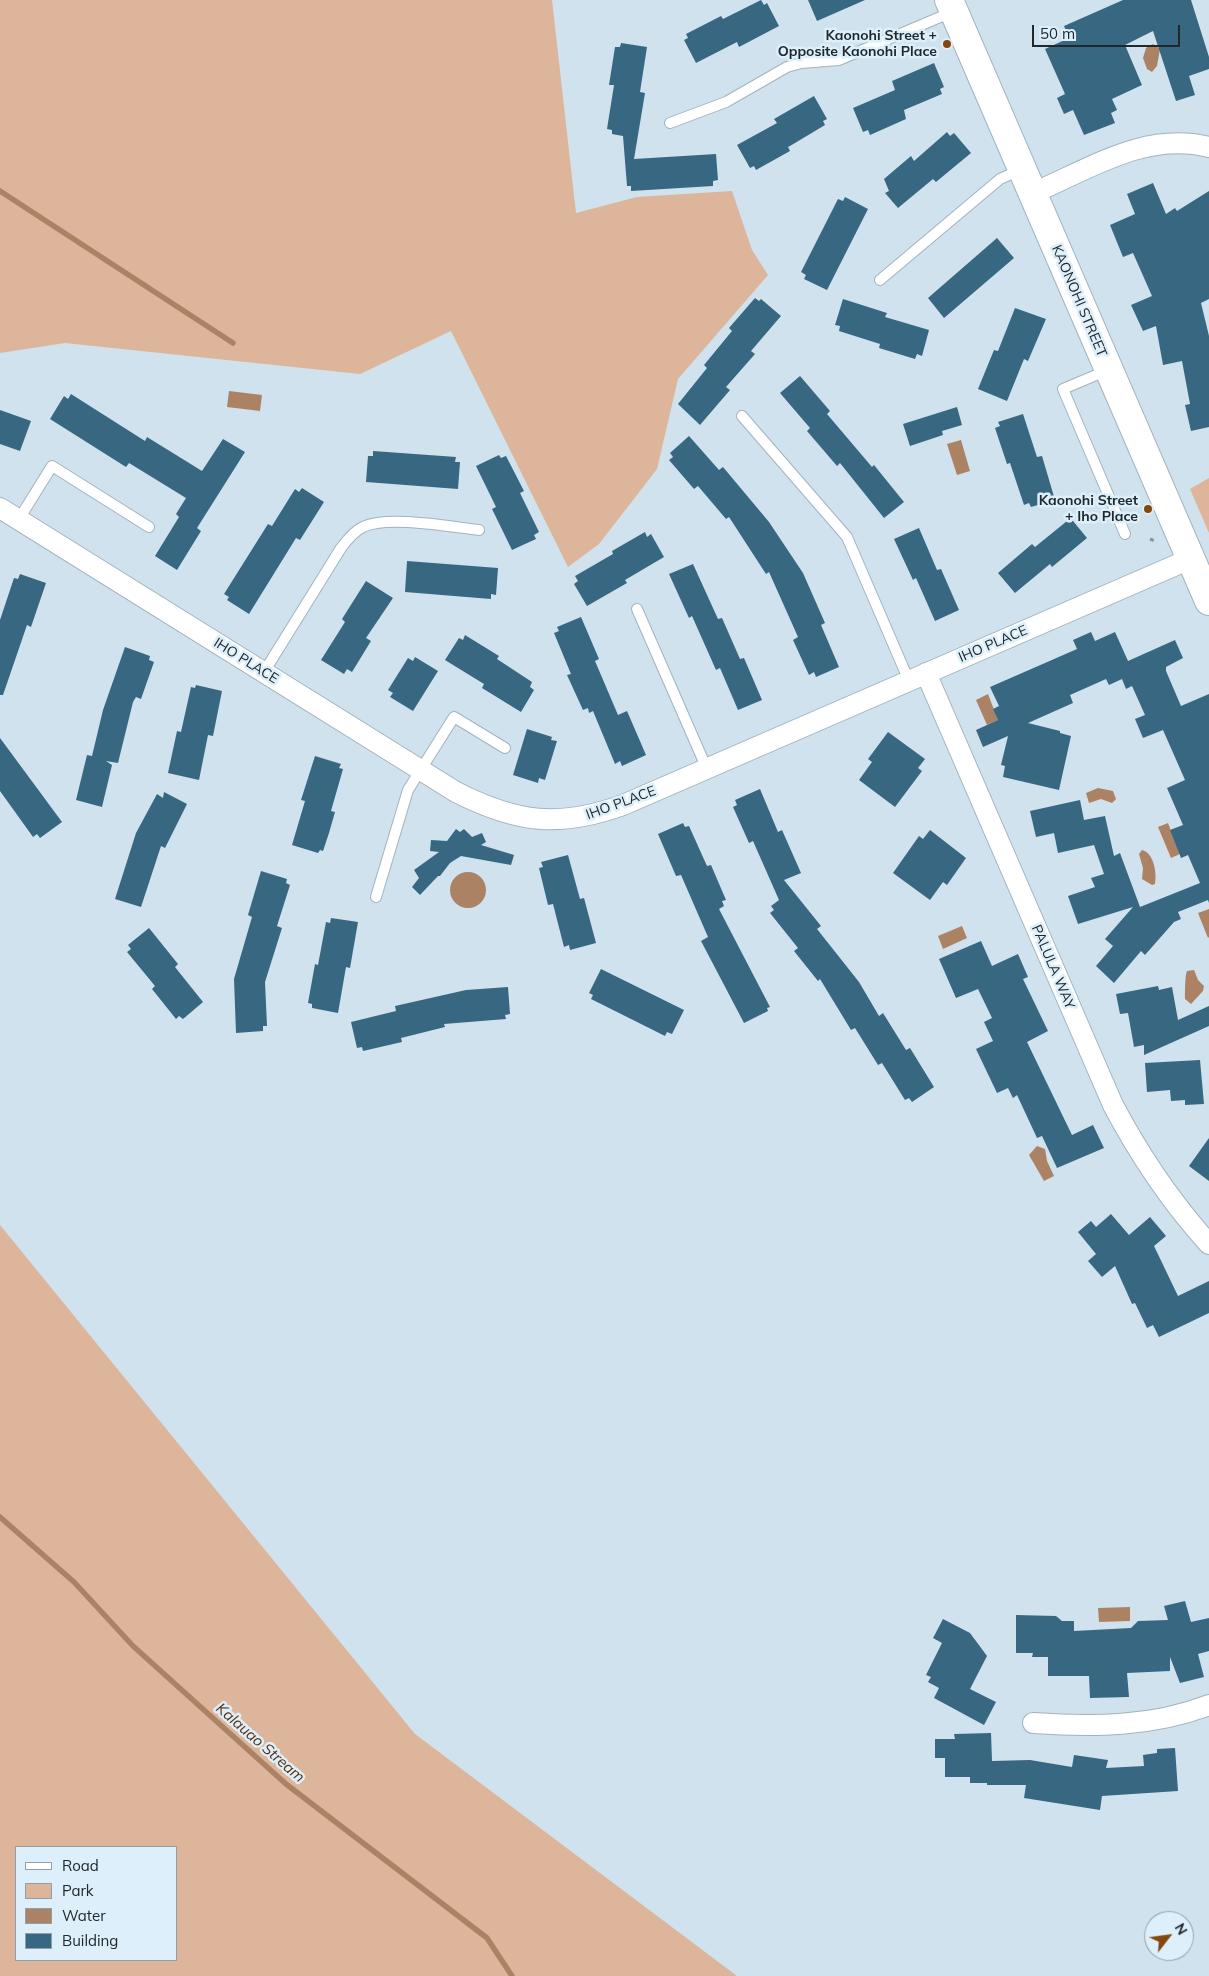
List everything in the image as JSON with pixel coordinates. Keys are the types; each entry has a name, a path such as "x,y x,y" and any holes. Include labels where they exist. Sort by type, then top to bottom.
{"street":[{"name":"KAONOHI STREET","path":"952,6 1209,601"},
{"path":"1027,181 1160,143 1179,142 1209,147"},
{"name":"IHO PLACE","path":"0,508 456,792 499,812 538,819 558,820 601,813 707,769 1190,559"},
{"name":"PALULA WAY","path":"918,677 1113,1105 1159,1184 1209,1244"},
{"path":"1032,1723 1086,1727 1114,1726 1143,1722 1209,1705"}],"lane":[{"path":"670,123 726,102 787,67 801,63 838,60 952,6"},
{"path":"880,280 1000,179 1027,181"},
{"path":"1109,370 1063,389 1125,534"},
{"path":"742,416 846,537 918,677"},
{"path":"19,520 52,466 150,526"},
{"path":"264,672 341,548 351,535 363,527 386,521 480,530"},
{"path":"637,609 707,769"},
{"path":"376,897 408,790 454,717 505,748"}],"path":[{"path":"1150,539 1155,541"}],"green space":[{"path":"0,0 552,0 576,213 637,197 732,191 752,250 768,275 678,379 657,469 599,544 568,567 451,331 360,374 65,343 0,353"},
{"path":"1209,478 1209,533 1190,489"},
{"path":"0,1225 415,1734 737,1976 0,1976"}],"water":[{"path":"1153,44 1160,49 1157,66 1152,72 1147,69 1143,58 1146,48"},
{"path":"229,391 262,395 260,411 227,407"},
{"path":"961,440 970,471 957,475 947,444"},
{"path":"988,694 998,720 987,725 976,700"},
{"path":"1098,788 1113,791 1116,799 1112,803 1101,799 1089,803 1086,793"},
{"path":"1168,823 1180,854 1171,858 1158,827"},
{"path":"1142,850 1152,859 1155,869 1155,884 1152,885 1142,879 1143,868 1139,854"},
{"path":"468,872 480,878 486,890 480,902 468,908 456,902 450,890 456,878"},
{"path":"1209,909 1209,937 1208,938 1198,913"},
{"path":"962,926 967,938 943,949 938,936"},
{"path":"1194,970 1198,980 1204,986 1203,991 1191,1004 1185,999 1185,980 1187,971"},
{"path":"1037,1146 1045,1149 1047,1161 1054,1176 1044,1181 1029,1155"},
{"path":"1130,1607 1130,1621 1099,1622 1098,1608"}],"building":[{"path":"761,0 764,5 767,3 779,26 739,47 737,42 696,63 684,40 688,38 686,34 721,16 723,19"},
{"path":"808,0 865,0 817,21"},
{"path":"1123,0 1191,0 1209,57 1209,69 1189,76 1195,95 1176,101 1153,31 1125,45 1142,85 1112,99 1117,110 1111,113 1115,123 1084,135 1073,110 1064,114 1057,98 1065,94 1045,49 1069,38 1064,26"},
{"path":"621,43 647,47 640,92 645,93 634,159 716,154 718,180 713,181 713,186 631,191 631,186 627,186 623,136 612,134 612,130 607,129 614,85 609,85 615,47 620,47"},
{"path":"934,63 944,87 940,89 942,94 904,110 906,119 870,135 868,130 863,132 853,108 895,90 892,81"},
{"path":"814,96 827,119 823,121 825,125 788,147 790,151 756,170 754,166 750,168 737,145 777,123 774,119"},
{"path":"947,132 950,136 954,133 971,153 936,182 933,179 898,208 885,193 889,191 884,179 911,156 914,161"},
{"path":"1153,183 1166,214 1175,208 1177,211 1209,191 1209,299 1201,303 1209,336 1209,427 1191,431 1185,405 1190,404 1182,361 1163,365 1156,326 1143,331 1131,305 1152,296 1133,253 1123,257 1110,225 1135,214 1127,194"},
{"path":"845,197 868,209 827,290 804,279 806,275 801,272 838,199 843,201"},
{"path":"997,238 1014,258 944,318 928,298"},
{"path":"755,298 759,301 761,299 781,316 751,351 755,354 726,387 730,390 700,425 678,404 707,368 704,365 732,331 729,328"},
{"path":"843,299 887,313 885,317 929,330 922,356 917,354 915,359 879,348 880,344 839,331 840,326 835,325"},
{"path":"1015,308 1046,319 1028,361 1024,359 1007,401 978,389 994,350 998,351"},
{"path":"800,376 830,411 827,414 872,467 874,465 904,502 884,518 840,463 837,466 807,431 810,428 780,393"},
{"path":"71,394 145,441 147,437 202,471 223,439 245,452 197,528 201,531 177,570 155,556 179,517 176,514 186,498 129,463 126,467 50,419 64,396 68,399"},
{"path":"957,407 962,425 942,431 943,435 910,446 903,424"},
{"path":"0,410 31,421 20,451 0,444"},
{"path":"1023,414 1037,457 1042,456 1055,500 1031,507 1029,503 1024,505 1010,463 1007,464 995,428 1000,426 998,422"},
{"path":"689,436 719,470 723,467 769,522 803,573 825,623 821,625 839,667 816,677 814,672 809,675 793,640 798,637 769,572 766,574 729,517 726,519 698,486 694,489 669,460 673,457 670,453"},
{"path":"373,451 456,457 455,462 460,462 458,489 366,482 368,456 373,456"},
{"path":"499,455 501,458 506,456 524,491 520,493 539,532 534,535 536,539 512,550 492,509 496,507 476,466"},
{"path":"302,488 324,502 300,540 296,538 249,614 227,600 229,597 224,594 268,524 272,526 295,489 299,492"},
{"path":"1067,521 1073,521 1087,538 1052,567 1050,564 1015,593 998,573 1032,544 1035,547"},
{"path":"919,528 937,570 941,569 959,610 935,621 916,578 913,580 894,539"},
{"path":"645,532 647,537 651,534 664,557 625,580 627,583 587,606 574,584 578,581 575,576 613,554 612,551"},
{"path":"407,561 498,568 496,595 491,594 491,599 405,592"},
{"path":"693,564 718,619 722,618 740,659 744,658 762,700 738,710 720,668 716,670 692,616 689,618 669,574"},
{"path":"20,574 46,583 31,627 27,625 3,695 0,695 0,620 14,578 18,579"},
{"path":"366,581 393,598 366,638 371,641 352,672 347,669 344,674 321,660 345,622 342,619"},
{"path":"581,617 599,659 595,661 618,715 627,711 646,755 622,766 620,761 615,764 593,711 589,713 588,708 583,710 567,675 571,674 554,633 559,631 557,627"},
{"path":"1091,632 1095,641 1115,632 1128,661 1175,640 1183,658 1166,667 1166,671 1181,706 1209,694 1209,903 1208,900 1178,912 1181,919 1174,922 1145,955 1141,951 1114,983 1096,966 1113,946 1105,939 1133,907 1078,924 1068,896 1095,887 1091,878 1104,874 1094,845 1058,853 1054,833 1036,837 1030,811 1080,800 1084,820 1105,816 1114,856 1120,853 1140,907 1200,883 1188,855 1181,858 1170,830 1183,825 1167,788 1185,780 1163,730 1143,738 1135,719 1145,715 1132,686 1126,689 1122,679 1109,685 1106,679 1070,695 1073,703 1028,723 1060,731 1060,733 1071,736 1059,790 1003,777 1005,766 1001,765 1008,736 983,747 976,730 998,720 993,709 999,706 990,687 1077,649 1073,640"},
{"path":"465,635 499,656 497,659 532,682 530,687 534,690 521,712 482,688 484,684 445,660 459,638 463,640"},
{"path":"125,647 150,656 149,660 154,662 141,699 136,697 133,702 118,763 106,761 112,765 102,807 76,800 87,755 92,756 103,710"},
{"path":"415,657 438,671 413,711 390,697 393,693 388,690 408,658 413,661"},
{"path":"196,685 222,691 213,736 208,735 199,780 168,773 177,731 181,732 191,687 195,688"},
{"path":"527,729 552,737 551,740 557,741 545,780 539,778 538,783 513,775"},
{"path":"888,732 925,759 918,768 922,771 895,807 859,780 872,762 868,759"},
{"path":"0,738 62,822 40,838 37,834 33,837 0,791"},
{"path":"315,756 341,764 339,768 343,769 331,811 335,812 329,833 323,851 320,850 318,853 292,845 305,801 301,800"},
{"path":"760,789 778,832 782,830 801,873 784,880 821,926 817,929 859,982 879,1016 883,1013 906,1050 910,1048 934,1087 912,1102 909,1098 905,1100 882,1063 878,1065 855,1028 851,1030 820,979 818,981 794,951 798,948 770,913 774,910 771,906 779,900 753,841 749,843 733,807 737,805 735,800"},
{"path":"164,792 187,804 165,848 161,846 141,907 115,899 136,833 157,794 163,798"},
{"path":"683,823 685,827 689,826 707,866 711,865 726,900 722,901 724,906 719,909 770,1007 767,1008 768,1011 744,1023 701,941 708,937 681,875 676,876 658,834"},
{"path":"456,829 460,832 464,829 472,837 482,833 486,842 481,845 514,855 511,865 461,856 450,863 440,876 420,895 412,887 419,878 414,870 439,852 430,851 431,840 447,841"},
{"path":"930,830 966,858 947,885 943,882 930,900 893,873 919,836 923,839"},
{"path":"568,855 580,899 584,898 596,943 570,950 569,945 564,947 553,904 548,905 539,868 543,867 541,862"},
{"path":"261,871 287,879 286,883 290,885 277,926 282,928 265,982 267,1026 263,1026 263,1031 236,1033 234,979 252,917 248,915"},
{"path":"331,918 358,922 350,968 346,967 338,1013 312,1008 312,1004 308,1003 315,964 318,965 326,922 330,923"},
{"path":"149,928 178,964 175,967 203,1002 183,1019 179,1016 176,1019 152,989 155,986 127,952 131,949 128,945"},
{"path":"981,941 992,966 1018,954 1028,977 1023,979 1048,1031 1027,1042 1072,1135 1093,1125 1104,1148 1057,1168 1042,1136 1037,1138 1017,1095 1013,1098 1008,1088 997,1093 976,1049 993,1041 984,1022 992,1018 978,989 956,998 939,959"},
{"path":"601,969 684,1010 672,1034 667,1032 665,1036 591,999 593,995 589,993"},
{"path":"1158,986 1159,990 1172,987 1178,1020 1209,1006 1209,1026 1144,1055 1144,1045 1134,1047 1128,1013 1120,1014 1116,994"},
{"path":"508,987 510,1014 505,1015 506,1019 444,1024 445,1027 401,1038 402,1042 363,1051 362,1047 357,1048 351,1022 396,1011 395,1006 466,990"},
{"path":"1200,1060 1204,1104 1185,1105 1185,1100 1171,1101 1170,1090 1147,1092 1145,1063"},
{"path":"1209,1138 1209,1181 1189,1166"},
{"path":"1111,1214 1129,1235 1150,1217 1166,1236 1154,1246 1178,1296 1209,1281 1209,1313 1159,1337 1153,1325 1147,1328 1135,1303 1132,1304 1115,1266 1102,1277 1088,1261 1096,1254 1078,1232 1091,1221 1096,1227"},
{"path":"1185,1601 1191,1622 1209,1618 1209,1651 1198,1654 1204,1677 1180,1683 1170,1657 1170,1671 1127,1673 1129,1697 1090,1698 1089,1676 1048,1676 1048,1657 1032,1657 1033,1653 1016,1653 1016,1615 1056,1616 1062,1621 1074,1621 1074,1631 1131,1628 1138,1621 1168,1620 1164,1606"},
{"path":"943,1619 970,1633 987,1656 970,1689 996,1702 984,1725 934,1698 939,1688 928,1682 931,1677 926,1675 942,1643 933,1638"},
{"path":"991,1733 992,1761 1030,1760 1072,1767 1074,1755 1108,1760 1106,1768 1144,1766 1143,1755 1157,1753 1157,1749 1175,1748 1178,1791 1102,1796 1100,1810 1024,1798 1026,1785 987,1785 987,1783 970,1783 970,1777 945,1777 945,1758 935,1758 935,1739 955,1739 954,1734"}],"waterway":[{"path":"0,191 233,343"},
{"name":"Kalauao Stream","path":"0,1517 74,1582 133,1646 286,1784 487,1938 512,1976"}],"place":[{"name":"Kaonohi Street + Opposite Kaonohi Place","path":"947,44"},
{"name":"Kaonohi Street + Iho Place","path":"1148,509"}]}
